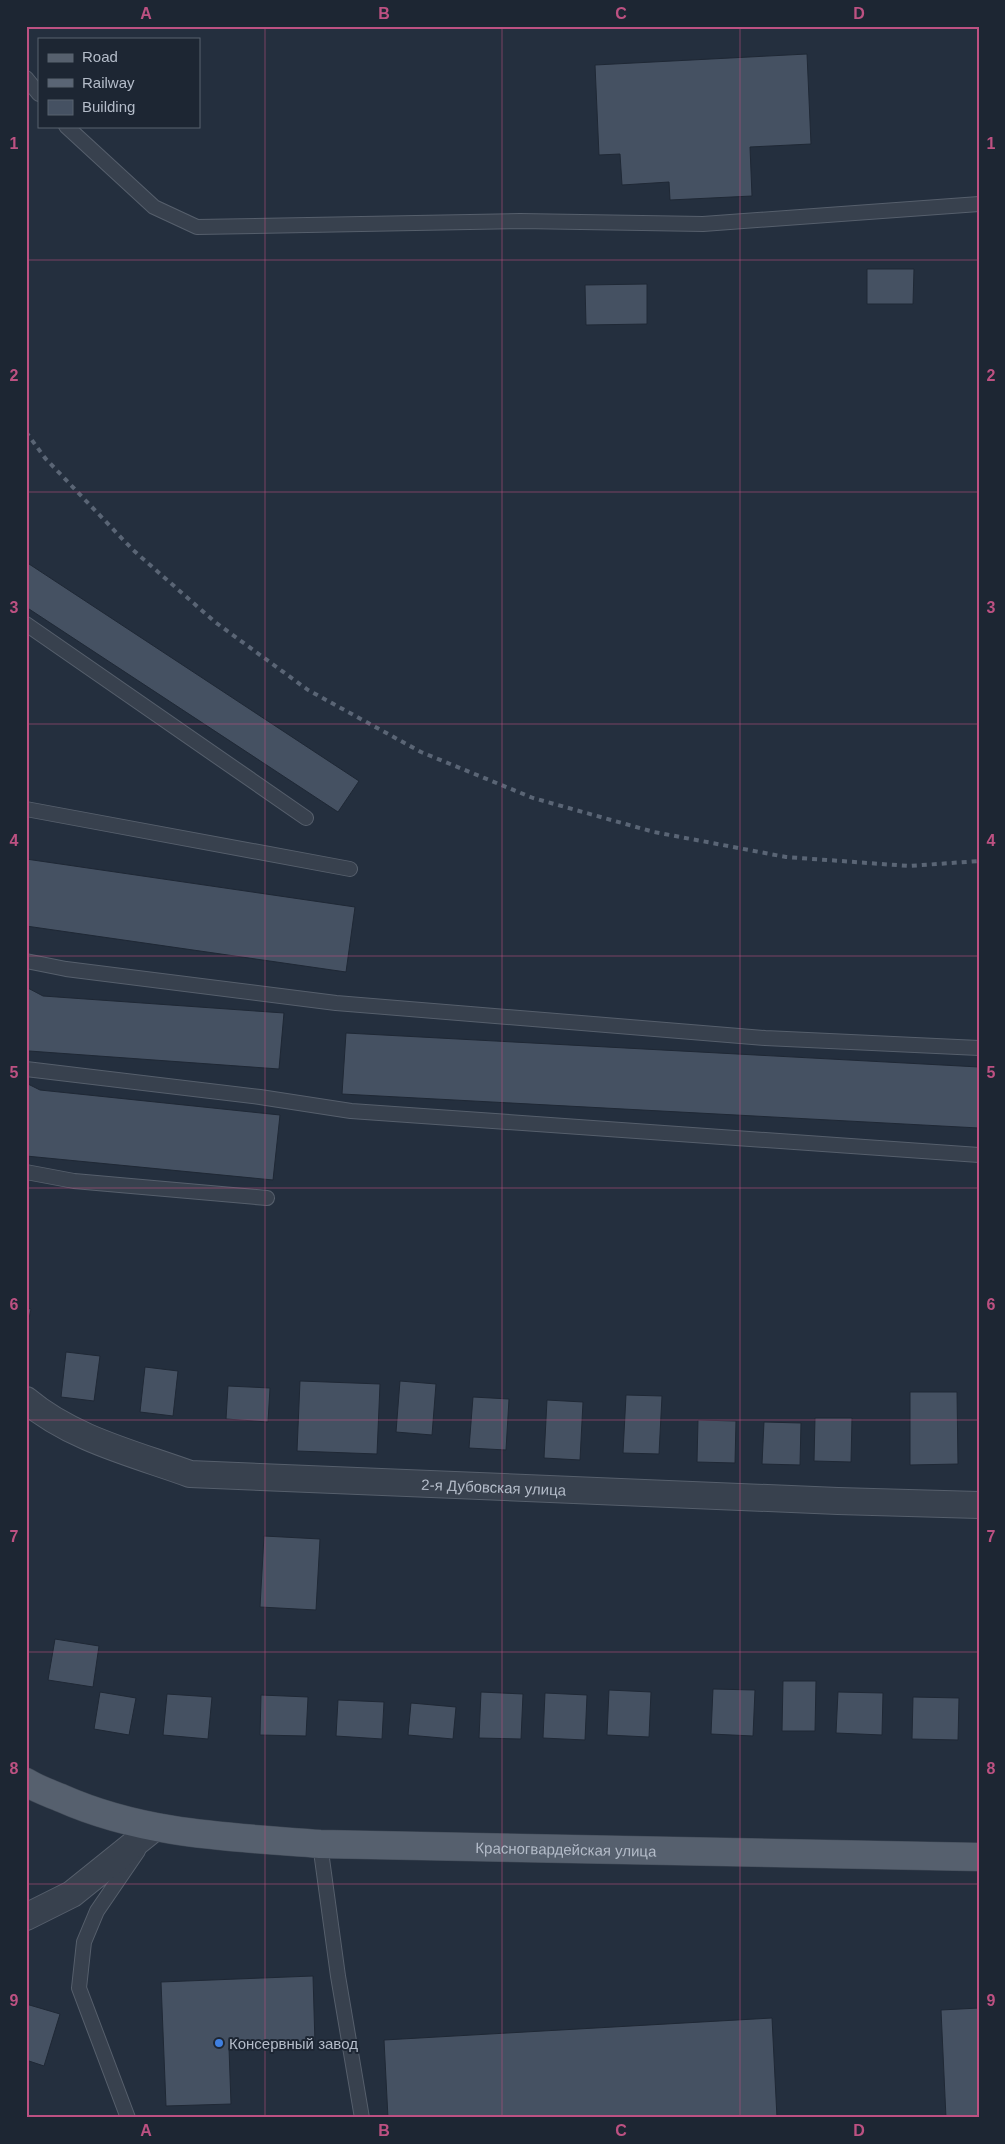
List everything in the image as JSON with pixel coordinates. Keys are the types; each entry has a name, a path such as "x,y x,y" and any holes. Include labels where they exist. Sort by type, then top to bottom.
{"main road":[{"name":"Красногвардейская улица","path":"26,1782 92,1812 154,1828 222,1837 320,1844 979,1857"}],"street":[{"name":"2-я Дубовская улица","path":"26,1400 58,1423 100,1442 190,1474 828,1501 979,1504"},
{"path":"26,1917 72,1894 154,1828"}],"lane":[{"path":"26,78 38,93"},
{"path":"68,128 154,207 197,227 520,222 703,224 979,204"},
{"path":"26,624 306,818"},
{"path":"26,810 350,869"},
{"path":"26,961 66,969 336,1003 765,1038 979,1048"},
{"path":"26,1069 260,1097 351,1111 979,1155"},
{"path":"26,1172 74,1181 267,1198"},
{"path":"128,2118 79,1988 81,1962 84,1942 97,1911 154,1828"},
{"path":"320,1844 338,1976 362,2118"}],"building":[{"path":"807,54 811,144 750,147 752,196 670,200 669,182 622,185 620,154 599,155 595,65"},
{"path":"867,269 914,269 913,304 867,304"},
{"path":"647,284 647,324 586,325 585,285"},
{"path":"26,562 359,781 338,812 26,607"},
{"path":"26,859 355,907 346,972 26,926"},
{"path":"26,987 43,996 284,1013 279,1069 29,1051 26,1050"},
{"path":"346,1033 979,1067 979,1128 342,1094"},
{"path":"26,1083 40,1090 280,1115 273,1180 26,1156"},
{"path":"26,1308 31,1309 26,1333"},
{"path":"66,1352 100,1356 94,1401 61,1397"},
{"path":"145,1367 178,1371 173,1416 140,1412"},
{"path":"300,1381 380,1384 377,1454 297,1451"},
{"path":"400,1381 436,1384 432,1435 396,1432"},
{"path":"228,1386 270,1388 268,1422 226,1419"},
{"path":"910,1392 957,1392 958,1464 910,1465"},
{"path":"626,1395 662,1396 659,1454 623,1453"},
{"path":"473,1397 509,1399 506,1450 469,1448"},
{"path":"547,1400 583,1402 580,1460 544,1458"},
{"path":"815,1418 852,1418 851,1462 814,1461"},
{"path":"698,1420 736,1421 735,1463 697,1462"},
{"path":"764,1422 801,1423 800,1465 762,1464"},
{"path":"264,1536 320,1539 316,1610 260,1607"},
{"path":"55,1639 99,1646 93,1687 48,1680"},
{"path":"783,1681 816,1681 815,1731 782,1731"},
{"path":"713,1689 755,1690 753,1736 711,1734"},
{"path":"609,1690 651,1692 649,1737 607,1735"},
{"path":"100,1692 136,1698 129,1735 94,1729"},
{"path":"481,1692 523,1694 521,1739 479,1738"},
{"path":"838,1692 883,1693 882,1735 836,1733"},
{"path":"545,1693 587,1695 585,1740 543,1738"},
{"path":"167,1694 212,1697 208,1739 163,1735"},
{"path":"261,1695 308,1697 306,1736 260,1735"},
{"path":"913,1697 959,1698 958,1740 912,1739"},
{"path":"338,1700 384,1702 382,1739 336,1736"},
{"path":"411,1703 456,1707 453,1739 408,1735"},
{"path":"313,1976 315,2044 229,2048 231,2104 166,2106 161,1982"},
{"path":"26,2004 60,2014 44,2066 26,2060"},
{"path":"979,2008 979,2118 946,2118 941,2010"},
{"path":"772,2018 777,2118 388,2118 384,2040"}],"railway":[{"path":"26,432 45,458 133,550 215,622 308,690 421,752 533,798 654,832 786,857 909,866 979,861"}],"place":[{"name":"Консервный завод","path":"219,2043"}]}
